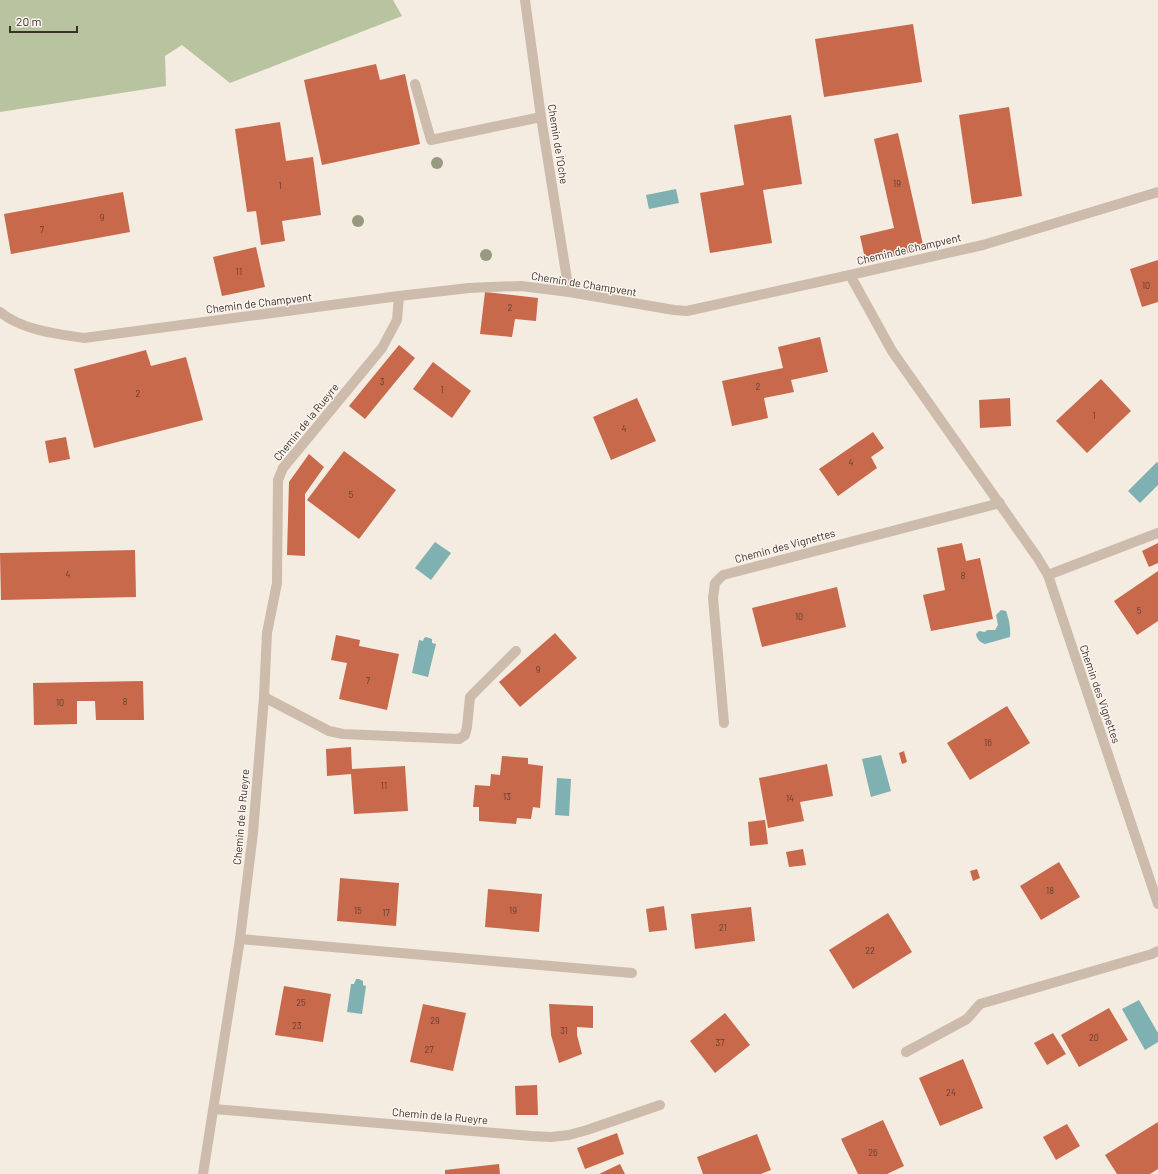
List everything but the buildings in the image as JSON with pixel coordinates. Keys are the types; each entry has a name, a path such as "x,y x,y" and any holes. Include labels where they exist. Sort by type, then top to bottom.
{"street":[{"name":"Chemin de l'Oche","path":"525,0 541,117 569,292"},
{"path":"414,84 431,140 541,117"},
{"name":"Chemin de Champvent","path":"0,312 8,318 33,328 54,334 84,338 469,288 521,286 569,292 674,310 687,310 983,245 1158,192"},
{"name":"Chemin des Vignettes","path":"850,275 892,351 1037,556 1048,575 1158,904"},
{"name":"Chemin de la Rueyre","path":"203,1174 240,939 252,832 264,697 267,633 277,584 278,480 282,468 382,348 397,320 399,296"},
{"name":"Chemin des Vignettes","path":"724,723 713,598 715,583 723,575 1000,503"},
{"path":"1048,575 1158,533"},
{"path":"264,697 328,731 343,734 459,739 465,735 470,697 516,651"},
{"path":"240,939 632,973"},
{"path":"906,1052 967,1019 980,1004 1158,951"},
{"name":"Chemin de la Rueyre","path":"214,1109 523,1136 550,1137 569,1135 587,1130 660,1105"}],"green space":[{"path":"0,0 393,0 402,16 230,83 182,45 165,56 166,86 0,112"}],"water":[{"path":"676,189 679,203 649,209 646,195"},
{"path":"1157,462 1158,485 1140,503 1128,491"},
{"path":"435,542 451,553 431,580 415,568"},
{"path":"1001,610 1006,611 1007,614 1010,627 1010,637 985,644 978,639 976,634 979,631 985,632 987,630 995,630 998,625 996,615"},
{"path":"426,637 432,639 432,643 436,644 428,677 412,673 419,640 423,641"},
{"path":"881,755 891,791 871,797 862,759"},
{"path":"557,778 571,779 569,816 555,815"},
{"path":"356,979 363,981 363,985 366,986 362,1014 347,1012 351,984 354,984"},
{"path":"1139,1000 1158,1033 1158,1042 1145,1050 1122,1009"}]}
